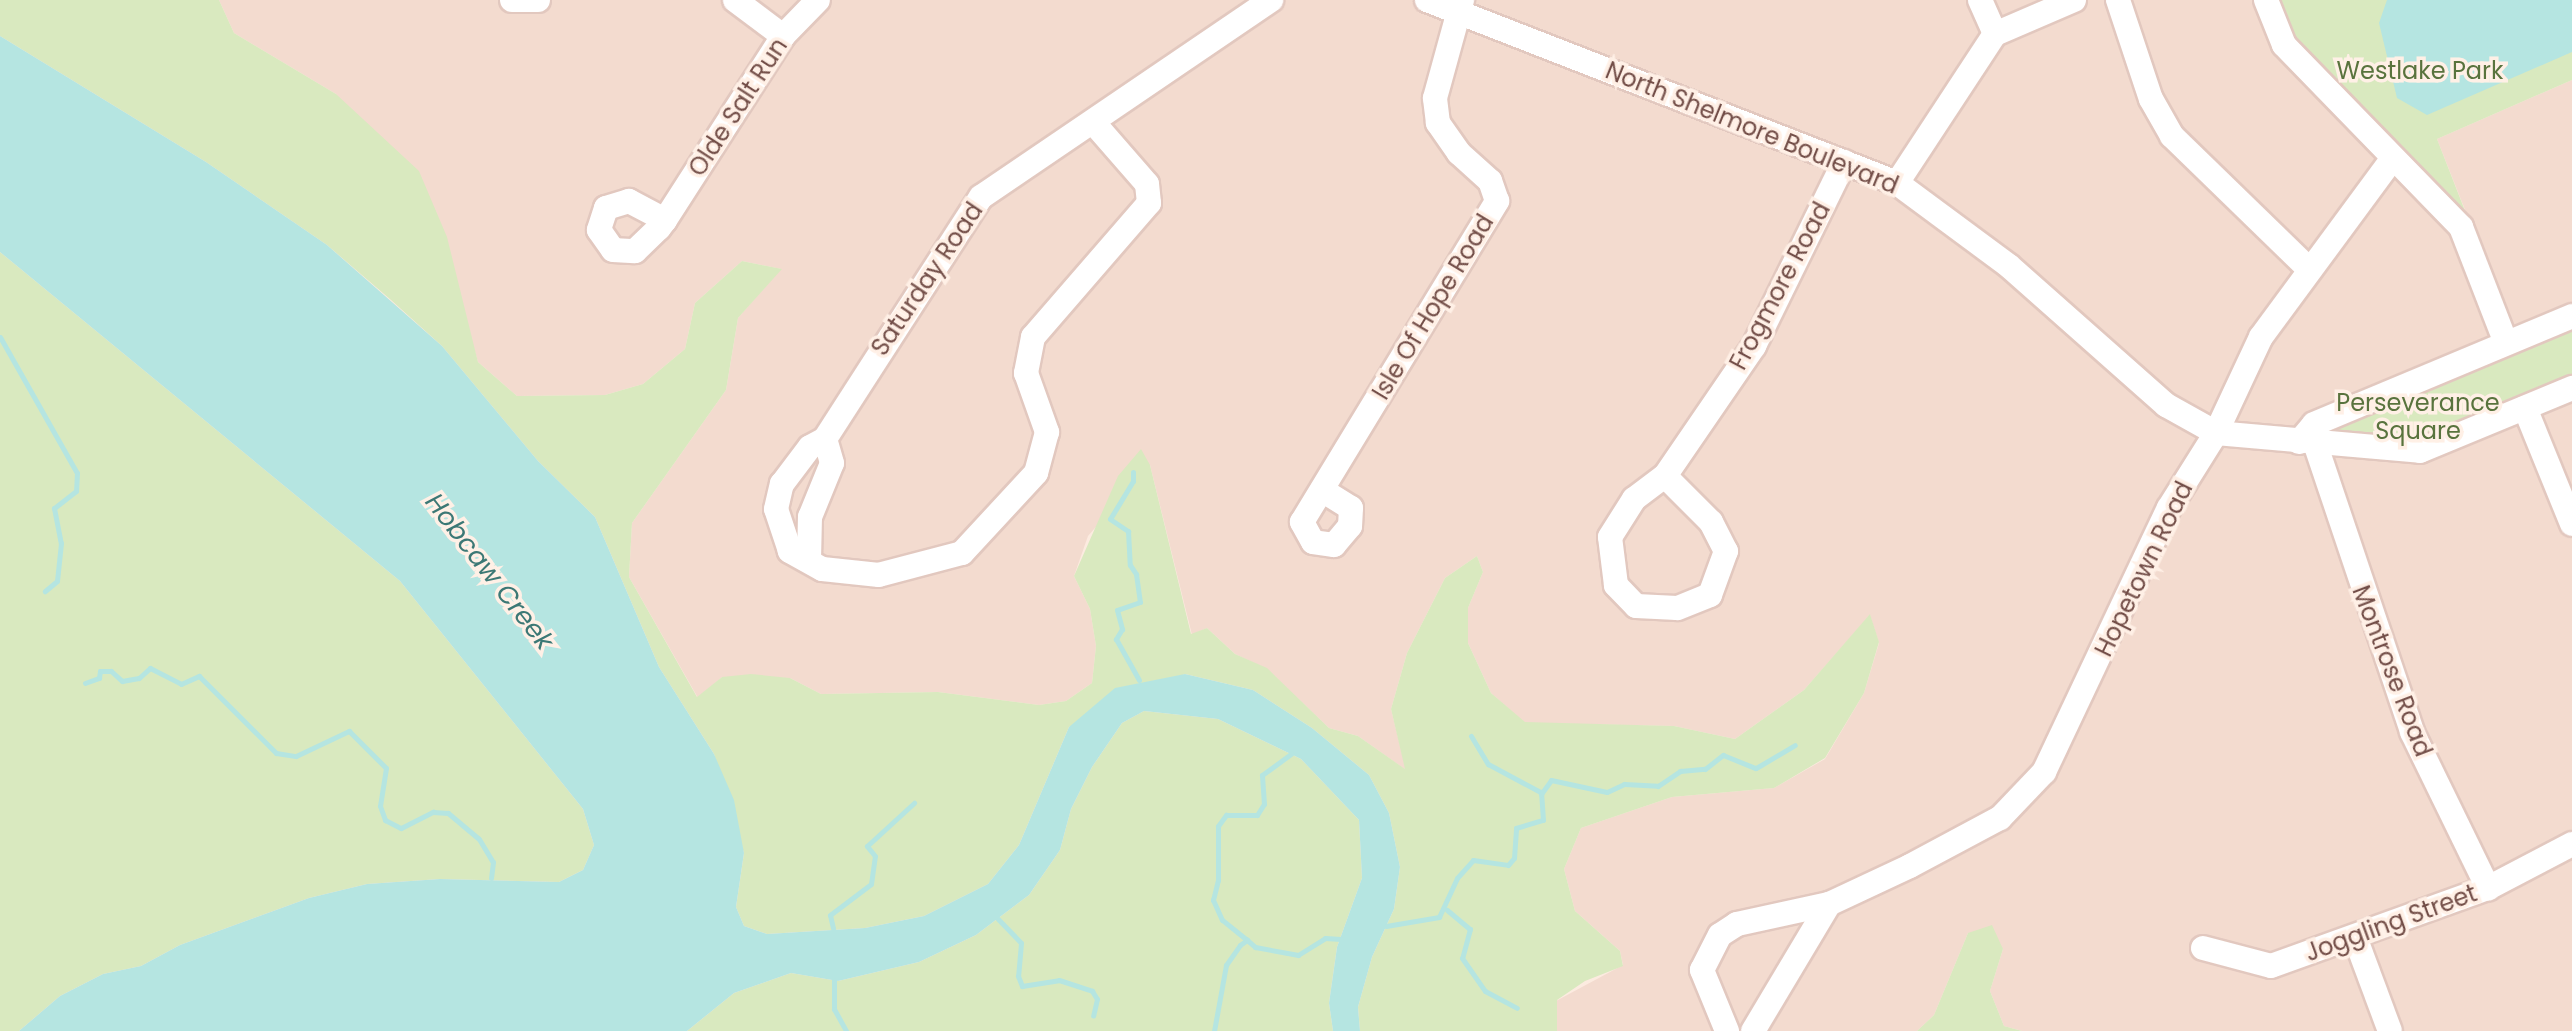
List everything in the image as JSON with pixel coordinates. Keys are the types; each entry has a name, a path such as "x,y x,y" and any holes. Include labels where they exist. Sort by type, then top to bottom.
{"street":[{"path":"512,0 538,0"},
{"path":"735,0 783,36"},
{"name":"Olde Salt Run","path":"665,220 783,36 818,0"},
{"name":"Saturday Road","path":"1093,122 1147,184 1149,203 1033,337 1026,373 1047,432 1036,473 962,553 878,575 822,569 783,540 778,495 792,467 825,439 981,197 1271,0"},
{"name":"North Shelmore Boulevard","path":"1427,0 1461,6 1897,183 2009,266 2166,405 2216,433 2307,444 2420,451 2572,388"},
{"path":"1980,0 1995,34"},
{"path":"1897,183 1995,34 2074,0"},
{"path":"2118,0 2151,99 2172,136 2310,270"},
{"path":"2266,0 2284,45 2467,235 2506,343"},
{"name":"Isle Of Hope Road","path":"1322,489 1497,201 1490,181 1459,153 1438,123 1435,98 1461,6"},
{"name":"Hopetown Road","path":"1727,1031 1702,970 1720,934 1737,924 1829,904 2000,818 2044,772 2169,508 2216,433 2261,337 2393,158"},
{"name":"Frogmore Road","path":"1665,476 1711,522 1726,551 1710,595 1677,608 1636,606 1616,585 1610,537 1634,499 1665,476 1754,346 1844,162"},
{"path":"2307,444 2314,424 2572,316"},
{"path":"2525,408 2572,524"},
{"path":"809,560 810,517 832,463 825,439"},
{"name":"Montrose Road","path":"2307,444 2412,732 2488,888"},
{"name":"Joggling Street","path":"2203,948 2271,966 2488,888 2572,844"},
{"path":"1753,1031 1829,904"},
{"path":"2355,937 2390,1031"}],"shaded area":[{"path":"219,0 2258,0 2469,220 2437,139 2572,80 2572,1031 2022,1031 2004,1026 1990,991 2003,949 1968,933 1934,1015 1917,1031 1557,1031 1556,1001 1623,965 1620,951 1575,911 1564,869 1581,828 1672,797 1774,788 1825,759 1864,693 1879,643 1870,615 1804,690 1735,739 1674,726 1525,723 1491,693 1468,643 1468,608 1483,572 1477,556 1445,578 1407,653 1391,709 1406,770 1358,736 1329,728 1267,669 1235,654 1207,628 1192,635 1150,465 1088,536 1074,576 1090,609 1096,646 1092,683 1066,701 1039,705 938,692 821,694 790,678 722,677 698,698 629,577 632,523 726,390 738,318 781,269 742,261 695,303 685,349 643,384 605,395 517,396 478,362 462,307 336,94 234,33"}],"green space":[{"path":"0,0 219,0 234,33 336,94 419,171 447,237 478,362 517,396 605,395 643,384 685,349 695,303 742,261 782,269 738,318 726,390 632,523 629,577 697,697 722,677 751,674 790,678 821,694 938,692 1039,705 1066,701 1092,683 1096,646 1090,609 1074,576 1118,476 1141,449 1150,465 1191,634 1207,628 1235,654 1267,668 1329,728 1358,736 1405,769 1391,709 1407,653 1445,578 1477,556 1483,572 1468,608 1468,643 1491,693 1525,722 1674,726 1735,739 1804,690 1870,614 1879,642 1864,693 1825,758 1774,788 1672,797 1581,828 1564,869 1575,911 1620,951 1623,966 1585,981 1557,1000 1557,1031 1360,1031 1358,1007 1372,957 1394,909 1400,867 1389,813 1369,775 1312,728 1253,690 1185,674 1069,727 1019,845 988,884 924,916 865,928 767,934 744,926 736,907 744,853 714,754 659,667 595,517 538,461 442,346 391,300 327,245 206,162 0,36"},
{"name":"Westlake Park","path":"2273,0 2572,0 2572,80 2437,139 2469,221 2293,47"},
{"path":"0,252 400,581 583,809 594,845 583,870 559,882 440,879 367,884 309,898 180,945 141,966 103,974 60,996 19,1031 0,1031"},
{"name":"Perseverance Square","path":"2572,325 2572,381 2418,445 2311,438"},
{"path":"1144,711 1218,719 1301,759 1359,820 1362,878 1337,947 1329,1003 1333,1031 687,1031 734,993 791,973 838,981 919,962 976,935 1029,895 1060,850 1071,809 1092,767 1122,723"},
{"path":"1992,925 2003,949 1990,991 2004,1026 2022,1031 1917,1031 1934,1015 1968,933"}],"water":[{"path":"2387,0 2572,0 2572,52 2427,115 2397,98 2379,23"},
{"name":"Hobcaw Creek","path":"0,36 206,162 327,245 442,346 538,461 595,517 659,667 714,754 734,800 744,853 736,907 744,926 767,934 865,928 924,916 988,884 1019,845 1069,727 1115,688 1185,674 1253,690 1312,728 1369,775 1389,813 1400,867 1394,909 1372,957 1358,1007 1360,1031 1333,1031 1329,1003 1337,947 1362,878 1359,820 1301,759 1218,719 1144,711 1122,723 1092,767 1071,809 1060,850 1029,895 976,935 919,962 838,981 791,973 734,993 687,1031 19,1031 60,996 103,974 141,966 180,945 309,898 367,884 440,879 559,882 583,870 594,845 583,809 400,581 0,252"}],"waterway":[{"path":"0,337 77,473 76,491 54,508 61,543 57,581 45,591"},
{"path":"1133,472 1133,481 1110,519 1128,531 1130,565 1136,574 1140,602 1117,610 1122,629 1116,639 1139,680"},
{"path":"85,683 99,678 100,671 111,671 122,681 139,678 150,668 181,684 199,676 276,753 296,756 349,731 386,768 380,806 385,820 401,828 433,812 448,813 479,839 493,862 491,878"},
{"path":"1471,736 1488,764 1542,793"},
{"path":"1386,926 1439,917 1457,878 1473,860 1508,865 1514,858 1516,828 1543,820 1541,794 1551,780 1607,792 1624,784 1658,786 1680,771 1705,769 1723,755 1756,768 1795,745"},
{"path":"1247,940 1222,920 1213,900 1218,880 1218,826 1226,815 1257,815 1264,804 1262,775 1291,754"},
{"path":"833,928 830,915 871,884 875,856 867,846 914,803"},
{"path":"1447,910 1470,929 1462,958 1485,991 1517,1008"},
{"path":"998,919 1021,943 1018,976 1022,986 1059,980 1092,991 1097,999 1093,1016"},
{"path":"1214,1031 1226,965 1240,945 1247,940 1255,947 1298,955 1325,938 1341,939"},
{"path":"834,980 834,1009 846,1031"}]}
